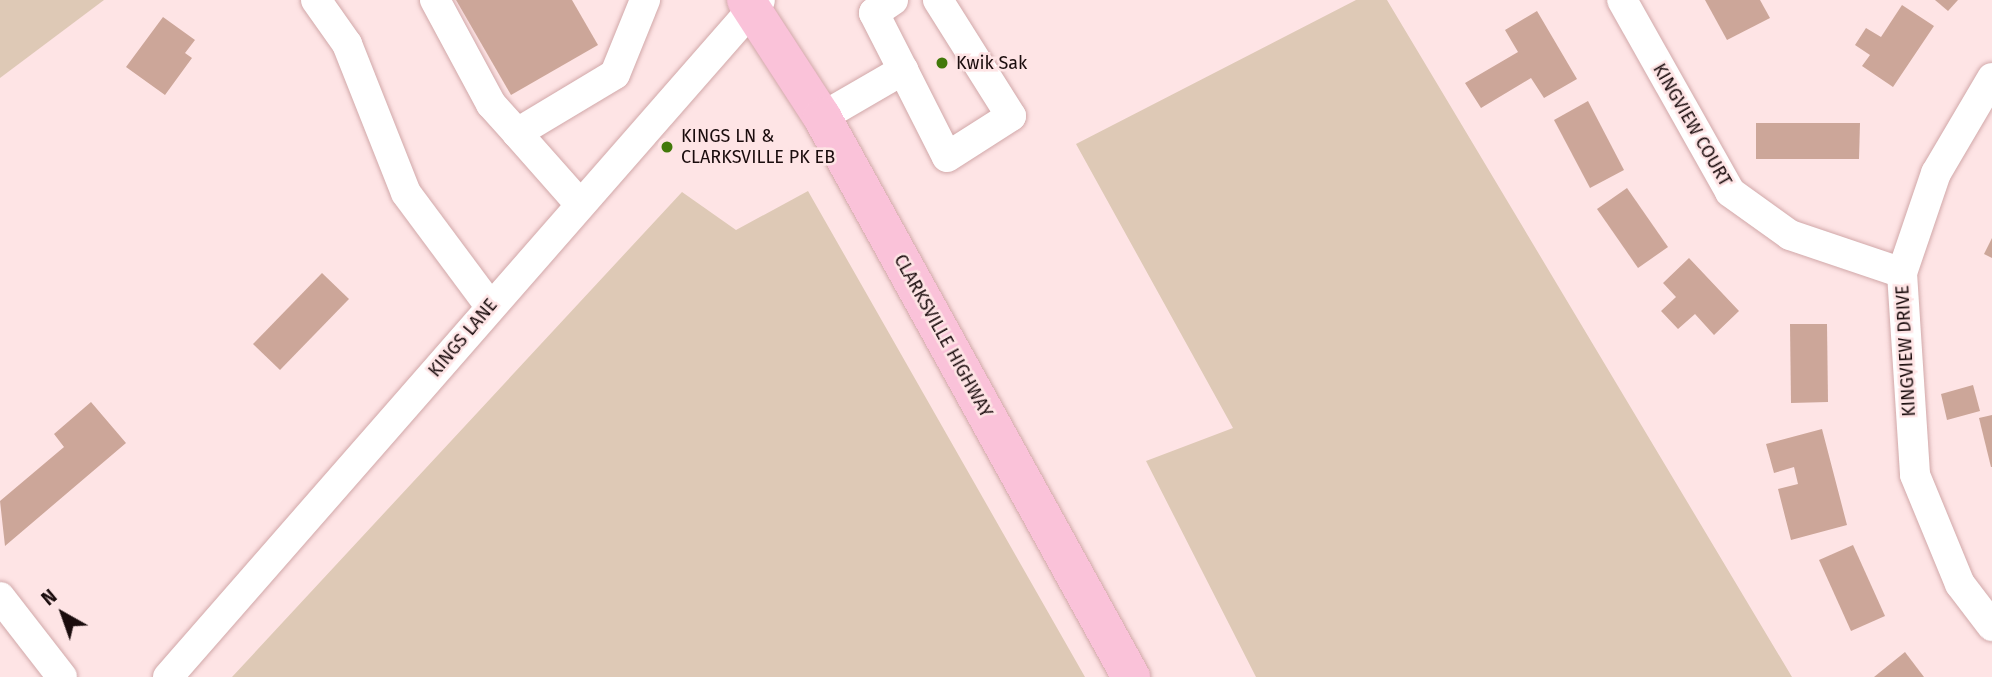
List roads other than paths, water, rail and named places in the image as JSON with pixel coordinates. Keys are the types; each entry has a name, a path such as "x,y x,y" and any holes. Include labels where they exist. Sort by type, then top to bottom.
{"main road":[{"name":"CLARKSVILLE HIGHWAY","path":"753,3 822,117 1131,677"}],"street":[{"path":"316,0 347,44 406,193 490,306"},
{"path":"435,0 491,104 578,202"},
{"path":"517,133 615,74 645,0"},
{"path":"893,0 874,13 947,157 1011,116 938,0"},
{"name":"KINGVIEW COURT","path":"1622,0 1730,192 1790,235 1902,273"},
{"name":"KINGS LANE","path":"168,677 753,3"},
{"path":"822,117 903,70"},
{"name":"KINGVIEW DRIVE","path":"1992,78 1936,173 1902,273 1915,475 1960,584 1992,625"},
{"path":"0,597 62,677"}],"place":[{"name":"Kwik Sak","path":"942,63"},
{"name":"KINGS LN & CLARKSVILLE PK EB","path":"667,147"}]}
